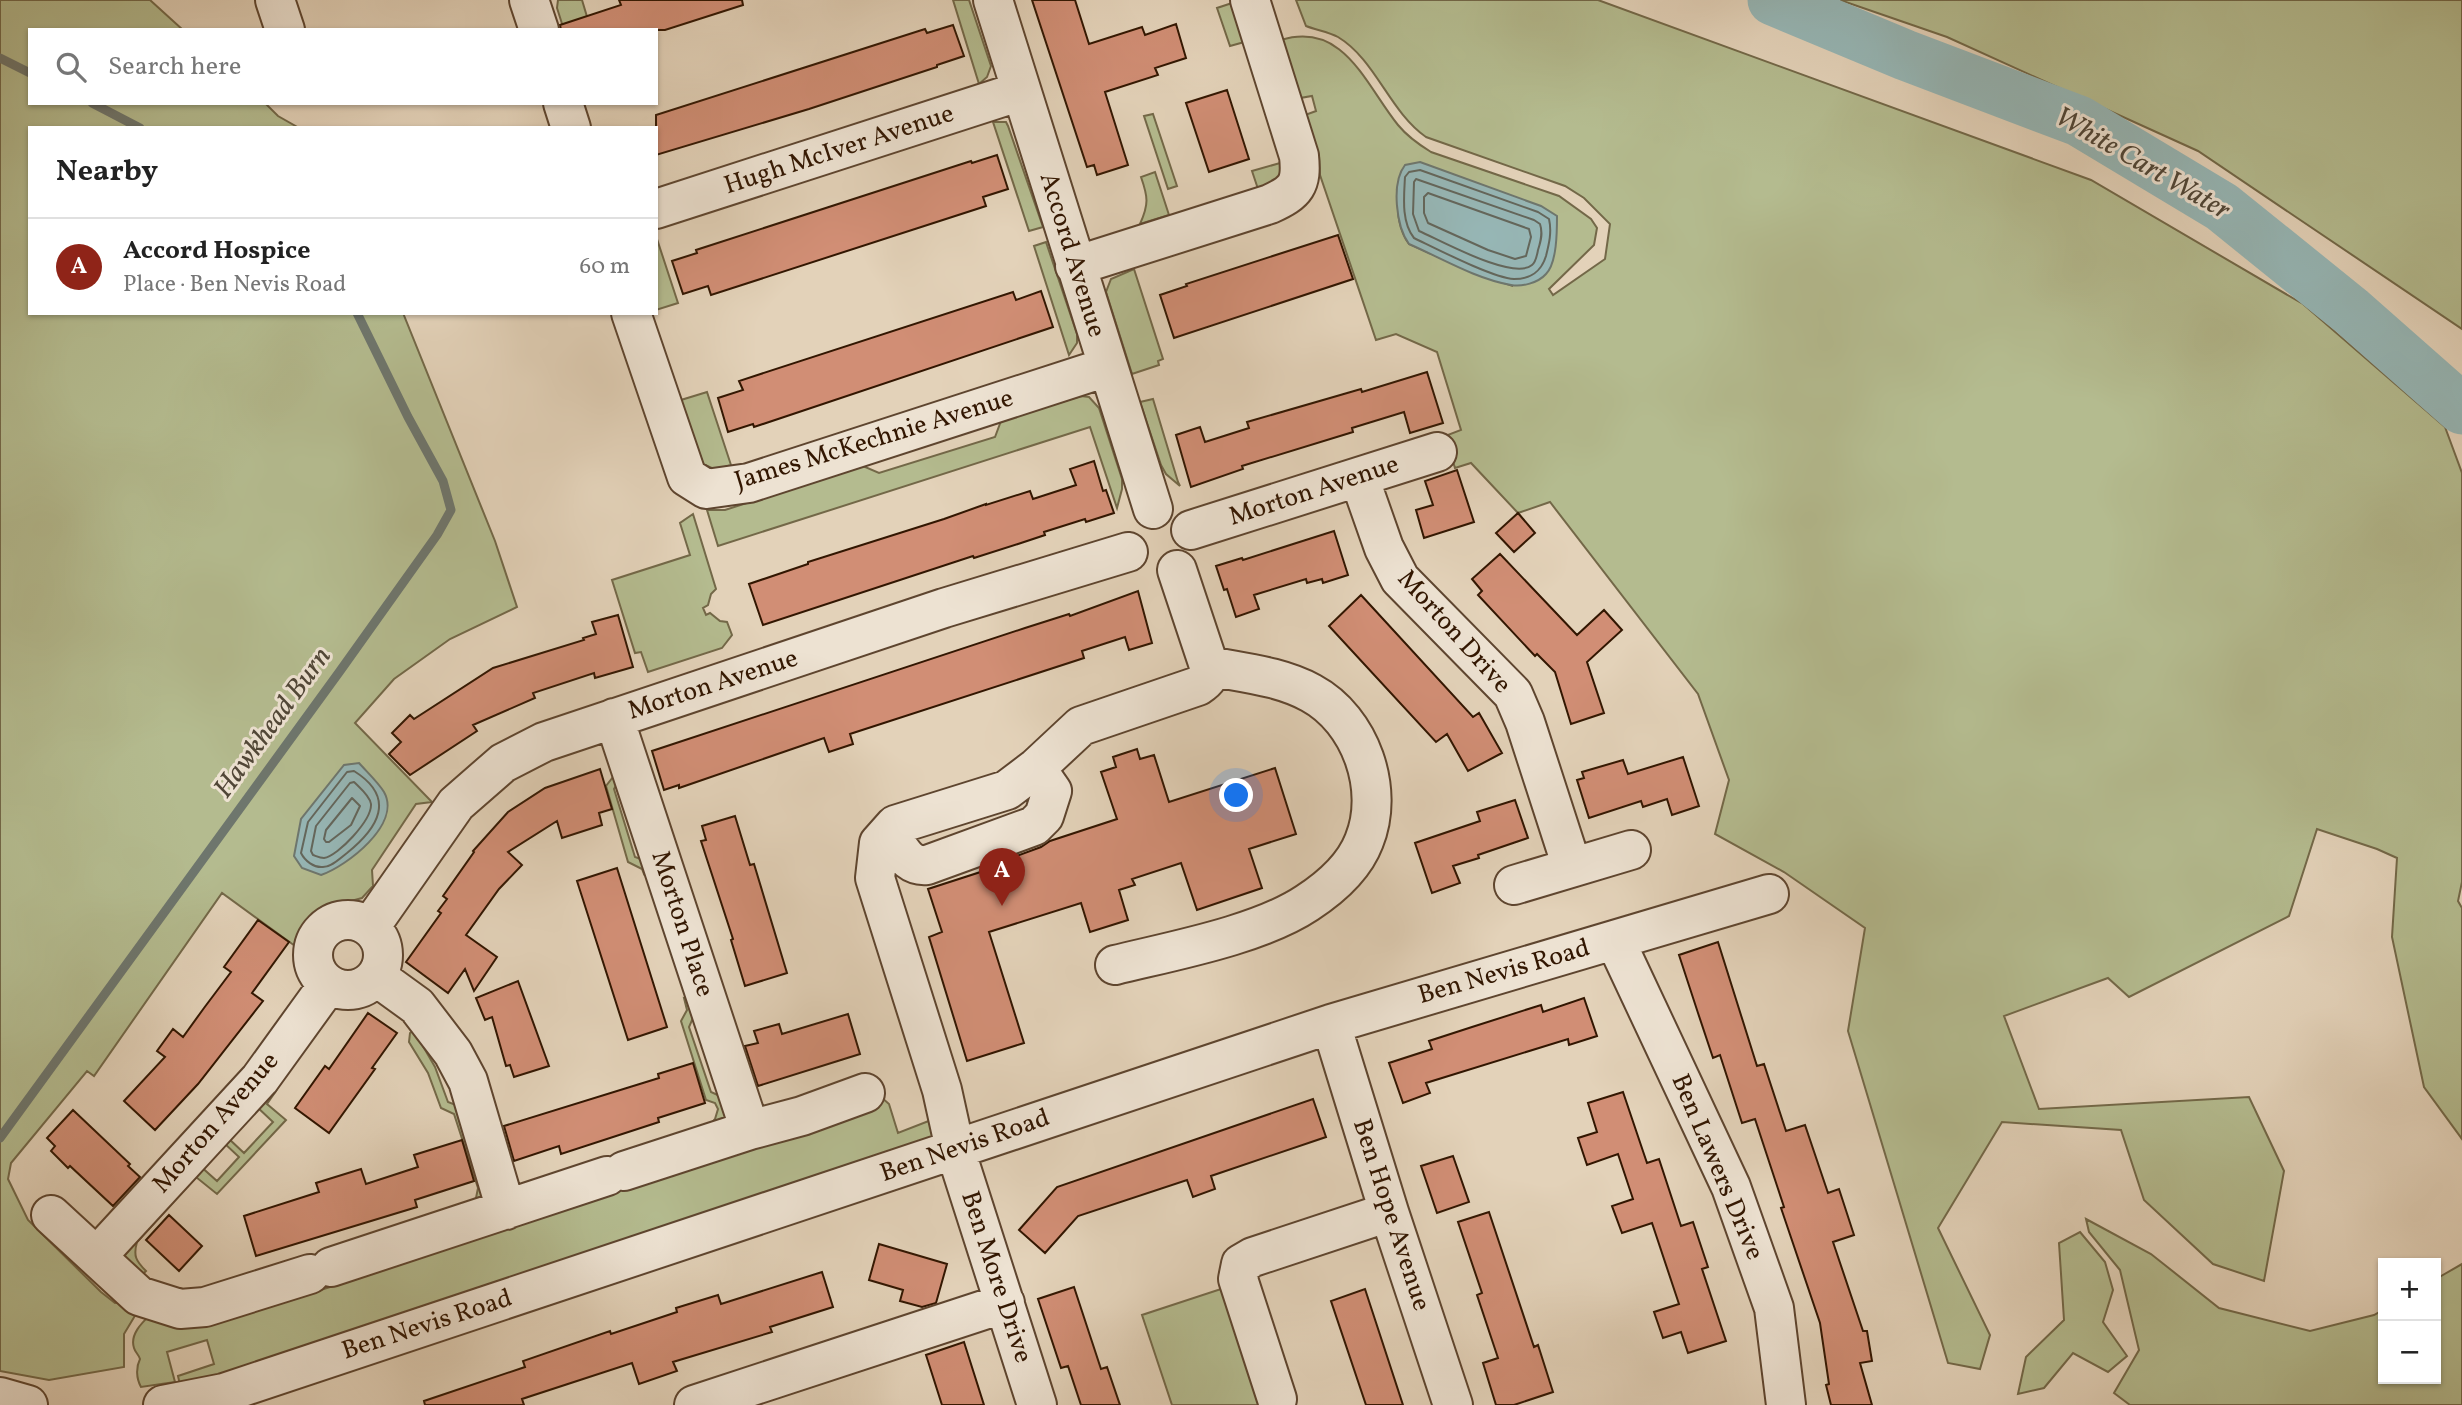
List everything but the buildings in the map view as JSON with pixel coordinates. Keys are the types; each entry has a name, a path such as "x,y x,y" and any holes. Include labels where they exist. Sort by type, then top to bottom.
{"street":[{"path":"275,0 284,28"},
{"path":"529,0 538,28"},
{"name":"Accord Avenue","path":"993,0 1153,509"},
{"path":"1075,266 1270,204 1285,197 1297,186 1301,172 1299,156 1250,0"},
{"name":"Hugh McIver Avenue","path":"658,208 1021,91"},
{"path":"564,105 570,126"},
{"name":"James McKechnie Avenue","path":"632,315 687,477 706,489 748,483 1107,367"},
{"name":"Morton Avenue","path":"1191,530 1437,452"},
{"name":"Morton Drive","path":"1359,477 1384,548 1401,579 1513,694 1525,722 1573,867"},
{"path":"1162,508 1180,515 1191,530 1193,548 1184,564 1166,574 1143,570 1128,552 1129,530 1134,520 1153,509 1162,508"},
{"name":"Morton Avenue","path":"370,927 456,804 503,763 544,742 944,608 1128,552"},
{"path":"1115,965 1251,928 1306,904 1350,867 1364,842 1371,817 1372,787 1364,758 1339,717 1314,695 1284,681 1209,666 1177,570"},
{"name":"Ben More Drive","path":"1037,1405 955,1149 942,1090 875,878 879,843 888,833 897,842 907,861 927,865 1034,826 1044,816 1052,791 1036,768 1081,726 1198,686 1207,680 1209,666"},
{"name":"Morton Place","path":"614,718 750,1130"},
{"path":"1514,885 1631,850"},
{"name":"Ben Nevis Road","path":"163,1405 228,1399 955,1149 1331,1024 1769,894"},
{"path":"343,920 357,921 370,927 379,937 384,951 383,964 377,977 367,986 354,991 328,985 318,975 313,961 313,947 319,934 330,925 343,920"},
{"name":"Ben Lawers Drive","path":"1615,940 1731,1188 1774,1308 1786,1405"},
{"path":"377,977 417,1006 453,1053 468,1081 506,1210"},
{"name":"Morton Avenue","path":"97,1256 260,1079 328,985"},
{"name":"Ben Hope Avenue","path":"1331,1024 1453,1405"},
{"path":"51,1215 139,1296 180,1309 205,1307 750,1130 802,1116 865,1093"},
{"path":"1277,1399 1238,1279 1241,1265 1254,1257 1389,1212"},
{"path":"694,1405 1005,1303"},
{"path":"0,1397 29,1405"}],"green space":[{"path":"0,0 150,0 181,28 28,28 28,105 267,105 278,116 296,126 28,126 28,315 404,315 495,541 517,607 450,639 394,679 355,723 432,802 416,804 372,870 373,886 362,898 322,909 299,934 295,946 222,893 94,1076 87,1071 11,1163 8,1179 28,1220 101,1292 115,1303 130,1301 139,1309 124,1334 124,1367 49,1380 0,1371"},
{"path":"558,0 582,0 590,28 563,28 557,8"},
{"path":"953,0 969,0 991,66 987,77 979,84"},
{"path":"1296,0 1598,0 2091,180 2303,304 2445,427 2462,473 2462,882 2458,901 2462,908 2462,1139 2424,1087 2392,937 2397,858 2317,829 2289,916 2129,997 2108,978 2004,1016 2039,1109 2249,1097 2284,1171 2264,1281 2213,1264 2144,1200 2121,1130 2002,1122 1938,1228 1990,1335 1980,1369 1948,1363 1848,1031 1865,928 1784,872 1715,834 1729,780 1698,694 1550,502 1518,513 1471,463 1455,468 1445,436 1461,430 1437,352 1396,334 1376,340 1320,175 1319,156 1305,115 1316,111 1312,96 1300,98 1281,40 1303,37 1321,40 1337,48 1363,75 1401,129 1431,152 1559,196 1591,219 1597,228 1594,245 1549,289 1553,295 1605,259 1610,224 1584,198 1565,186 1426,137 1402,114 1373,72 1351,47 1334,35 1306,26","holes":["1397,191 1513,286 1479,275 1409,244 1400,225"]},
{"path":"1840,0 2462,0 2462,329 2198,151 1947,37"},
{"path":"1235,2 1248,41 1230,46 1217,8"},
{"path":"1153,114 1177,186 1168,189 1144,116"},
{"path":"993,122 1006,122 1008,126 1043,227 1029,231"},
{"path":"1287,161 1286,176 1260,195 1252,171"},
{"path":"1155,172 1169,215 1140,224 1146,200 1141,177"},
{"path":"658,242 678,303 658,309"},
{"path":"1046,242 1077,334 1077,343 1069,355 1034,246"},
{"path":"1134,269 1163,359 1158,361 1159,365 1132,374 1106,292 1111,279"},
{"path":"707,392 731,465 716,470 703,464 681,400"},
{"path":"1081,396 1089,397 1099,408 1122,479 1117,508 1090,427 718,546 707,510 725,510 863,466 879,473 995,437 1001,421"},
{"path":"1153,399 1180,486 1166,474 1161,465 1140,402"},
{"path":"693,514 716,589 711,594 708,605 703,608 706,615 710,613 720,621 727,622 732,635 722,648 648,672 641,652 635,653 612,580 690,555 680,523"},
{"path":"613,777 621,778 614,789 635,857 649,862 651,868 644,874 642,869 628,862 606,786"},
{"path":"684,998 692,999 696,1011 689,1027 711,1092 722,1097 726,1111 725,1120 710,1125 718,1109 715,1103 706,1100 681,1021 687,1010"},
{"path":"419,1028 420,1041 435,1067 448,1102 461,1107 485,1198 469,1205 476,1198 478,1188 454,1114 441,1108 428,1073 409,1042 410,1033"},
{"path":"267,1089 276,1091 267,1104 286,1120 217,1194 196,1177 137,1242 136,1258 146,1271 140,1277 125,1258 126,1247 199,1165 217,1181 239,1157 224,1143 228,1138 244,1153 273,1122 255,1105"},
{"path":"880,1096 889,1104 898,1133 939,1117 941,1136 223,1380 180,1385 178,1376 214,1364 207,1340 167,1352 175,1382 141,1387 139,1384 137,1373 140,1359 134,1348 134,1337 139,1327 154,1311 301,1296 350,1281 356,1272"},
{"path":"2086,1219 2151,1254 2219,1308 2310,1331 2378,1313 2378,1384 2441,1384 2441,1276 2462,1264 2462,1405 2130,1405 2114,1393 2139,1350 2120,1270 2089,1232"},
{"path":"2080,1232 2105,1262 2113,1290 2103,1322 2127,1356 2108,1372 2073,1353 2044,1388 2018,1394 2026,1357 2064,1320 2059,1243"},
{"path":"1227,1287 1260,1405 1172,1405 1142,1315"}],"water":[{"path":"1420,162 1541,206 1557,216 1554,255 1546,274 1530,284 1511,285 1472,273 1409,244 1398,216 1398,182 1405,165"},
{"path":"359,763 384,792 388,804 379,830 357,853 332,870 321,875 302,868 294,856 301,819 344,765"}],"waterway":[{"name":"White Cart Water","path":"1773,0 1905,55 2079,121 2222,207 2351,311 2462,409"},
{"name":"Hawkhead Burn","path":"0,58 28,72"},
{"name":"Hawkhead Burn","path":"96,105 136,126"},
{"name":"Hawkhead Burn","path":"0,1138 340,671 437,535 451,510 443,481 358,315"}],"place":[{"name":"Accord Hospice","path":"1002,906"}]}
